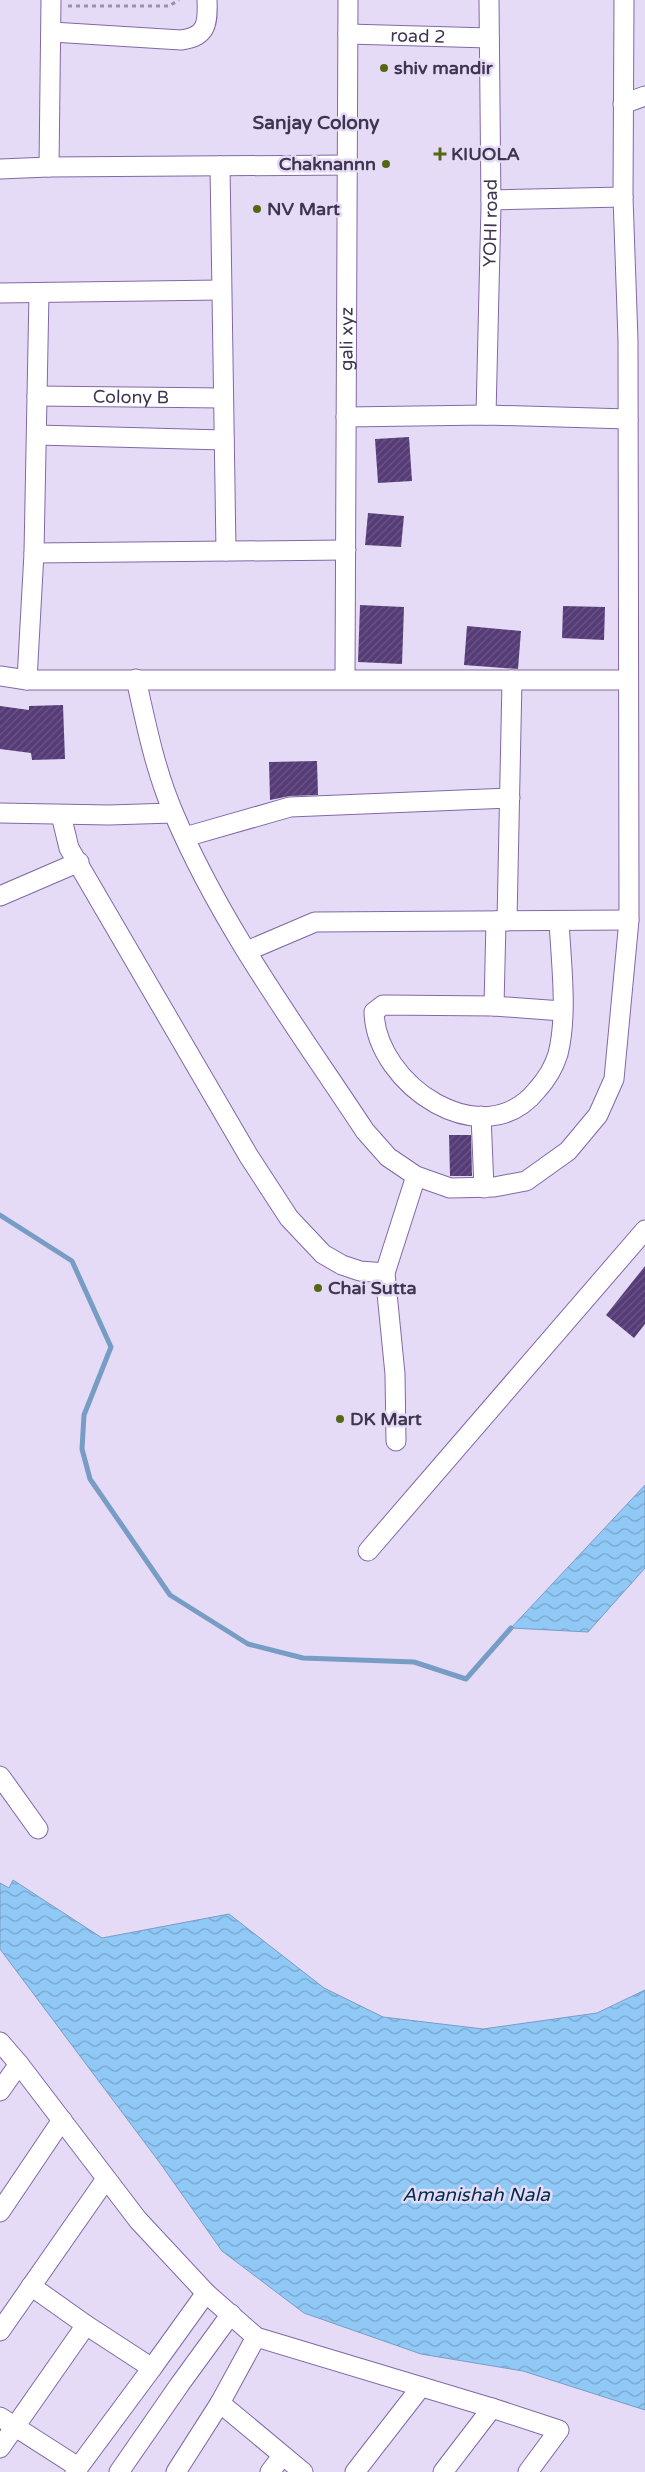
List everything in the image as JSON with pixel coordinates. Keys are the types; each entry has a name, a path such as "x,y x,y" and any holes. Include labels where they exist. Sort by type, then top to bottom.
{"street":[{"path":"52,32 180,40 191,39 203,31 208,19 207,0"},
{"name":"gali xyz","path":"345,679 348,0"},
{"name":"YOHI road","path":"486,415 490,200 488,0"},
{"path":"136,679 154,758 184,837 246,951 365,1131 388,1157 416,1176 450,1188 484,1188 526,1181 568,1150 598,1115 614,1079 629,920 627,680 637,609 628,419 623,197 624,0"},
{"path":"49,167 52,32 58,2"},
{"name":"road 2","path":"348,34 489,38"},
{"path":"624,104 645,96"},
{"path":"0,169 348,165"},
{"path":"220,166 226,551"},
{"path":"490,200 623,197"},
{"path":"0,293 221,290"},
{"path":"27,680 34,553 39,293"},
{"name":"Colony B","path":"38,396 223,398"},
{"path":"346,417 486,415 628,419"},
{"path":"37,435 224,440"},
{"path":"34,553 346,550"},
{"path":"0,676 27,680 627,680"},
{"path":"494,1006 510,798 512,680"},
{"path":"184,837 290,807 510,798"},
{"path":"0,813 61,815 173,812"},
{"path":"61,815 69,848 79,862 248,1155 289,1218 323,1254 342,1265 360,1270 385,1273"},
{"path":"0,896 79,862"},
{"path":"246,951 315,922 629,920"},
{"path":"559,921 562,1011 558,1054 546,1079 529,1100 504,1115 481,1116 449,1111 428,1100 393,1066 374,1027 374,1012 383,1005 494,1006 562,1011"},
{"path":"481,1116 484,1188"},
{"path":"396,1442 395,1374 385,1273 416,1176"},
{"path":"368,1551 645,1230"},
{"path":"0,1776 38,1829"},
{"path":"0,2042 19,2064 138,2220 206,2293 256,2337 559,2430 528,2472"},
{"path":"0,2092 19,2064"},
{"path":"0,2212 62,2120"},
{"path":"0,2331 106,2179"},
{"path":"32,2286 86,2325 152,2368"},
{"path":"7,2422 77,2470 206,2293"},
{"path":"119,2472 231,2314"},
{"path":"0,2448 7,2422 86,2325"},
{"path":"176,2472 220,2403 256,2337"},
{"path":"355,2472 421,2387"},
{"path":"220,2403 303,2472"},
{"path":"444,2472 492,2408"},
{"path":"270,2472 282,2456"}],"path":[{"path":"115,0 115,7"},
{"path":"58,2 70,7 115,7 169,6 179,0"}],"water":[{"path":"645,1485 645,1568 588,1632 511,1628"},
{"name":"Amanishah Nala","path":"13,1880 102,1938 229,1914 324,1988 383,2017 483,2029 597,2013 645,1990 645,2410 523,2371 421,2354 304,2313 222,2251 160,2163 0,1949 0,1883 9,1888"}],"building":[{"path":"409,437 412,481 378,483 375,439"},
{"path":"368,513 404,516 401,547 365,545"},
{"path":"360,605 404,607 402,664 358,662"},
{"path":"563,606 605,607 604,640 562,638"},
{"path":"467,626 521,631 518,669 464,665"},
{"path":"63,705 65,759 32,760 31,753 0,749 0,706 29,710 29,706"},
{"path":"317,761 318,795 290,796 270,800 269,762"},
{"path":"449,1135 471,1135 472,1176 450,1176"},
{"path":"645,1266 645,1324 634,1338 606,1315"}],"waterway":[{"path":"0,1215 72,1261 111,1347 84,1415 82,1449 90,1479 170,1595 248,1644 303,1658 414,1662 466,1679 511,1628"}],"place":[{"name":"shiv mandir","path":"384,68"},
{"name":"KIUOLA","path":"440,154"},
{"name":"Chaknannn","path":"386,164"},
{"name":"NV Mart","path":"257,209"},
{"name":"Chai Sutta","path":"318,1288"},
{"name":"DK Mart","path":"340,1419"}],"district":[{"name":"Sanjay Colony","path":"316,123"}]}
